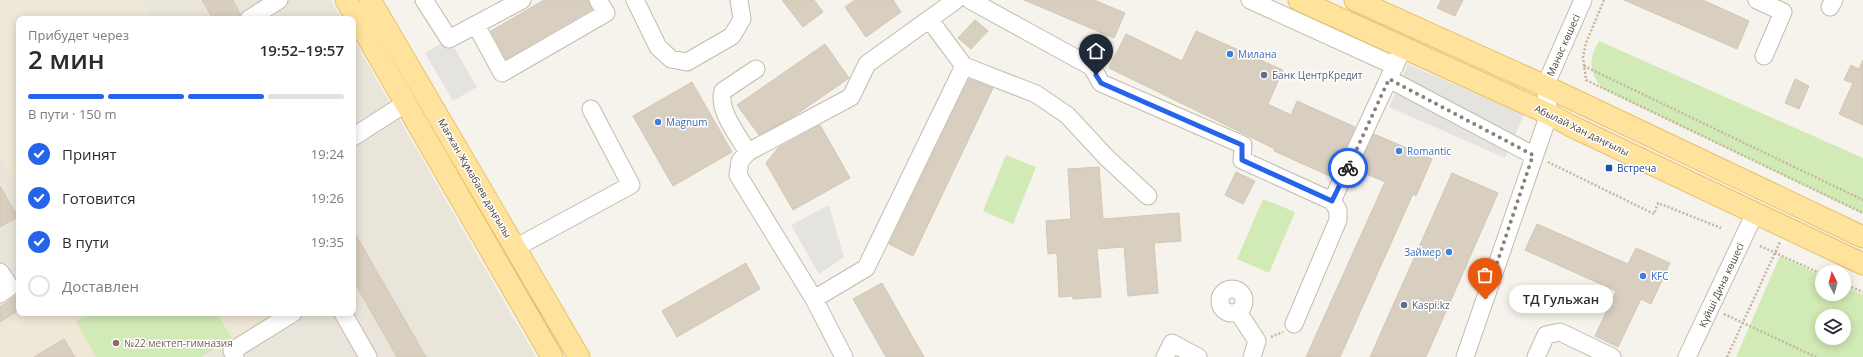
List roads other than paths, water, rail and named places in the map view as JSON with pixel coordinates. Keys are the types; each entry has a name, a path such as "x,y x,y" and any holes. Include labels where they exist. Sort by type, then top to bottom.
{"main road":[{"path":"346,0 355,16"},
{"name":"Мағжан Жұмабаев даңғылы","path":"370,0 579,357"},
{"name":"Абылай Хан даңғылы","path":"1299,0 1396,64 1549,114 1863,264"},
{"path":"1355,0 1545,86 1863,237"},
{"path":"356,17 552,357"}],"street":[{"path":"424,0 449,39 522,0"},
{"path":"476,25 502,72 606,13 598,0"},
{"path":"634,0 658,47 671,59 687,62 732,36 742,19 739,0"},
{"path":"844,357 814,298 738,175 740,161 748,152 851,97 867,64 956,0"},
{"path":"970,0 1092,67 1101,83 1242,145 1242,160 1332,201 1338,210 1338,220 1294,324"},
{"path":"1250,0 1396,64 1533,155"},
{"name":"Манас көшесі","path":"1549,114 1545,86 1583,0"},
{"path":"1758,0 1783,12 1764,56"},
{"path":"253,16 269,3"},
{"path":"929,19 964,66 1036,94 1067,115 1107,158 1148,196"},
{"path":"1332,201 1396,64"},
{"path":"814,298 866,268 964,66"},
{"path":"748,152 722,108 721,97 723,91 756,69"},
{"path":"356,135 406,102"},
{"path":"515,248 631,185 591,109"},
{"path":"1465,357 1533,155 1549,114"},
{"name":"Күйші Дина көшесі","path":"1687,357 1755,213"},
{"path":"0,272 10,288"},
{"path":"1238,312 1255,349"},
{"path":"235,357 232,351 288,316"},
{"path":"345,316 368,357"},
{"path":"1536,357 1546,335 1560,332 1612,357"},
{"path":"1165,357 1172,343 1198,357"}],"place":[{"name":"Милана","path":"1230,54"},
{"name":"Банк ЦентрКредит","path":"1264,75"},
{"name":"Magnum","path":"658,122"},
{"name":"Romantic","path":"1399,151"},
{"name":"Встреча","path":"1609,168"},
{"name":"Займер","path":"1449,252"},
{"name":"KFC","path":"1643,276"},
{"name":"ТД Гульжан","path":"1485,299"},
{"name":"Kaspi.kz","path":"1404,305"},
{"name":"№22 мектеп-гимназия","path":"116,343"}]}
